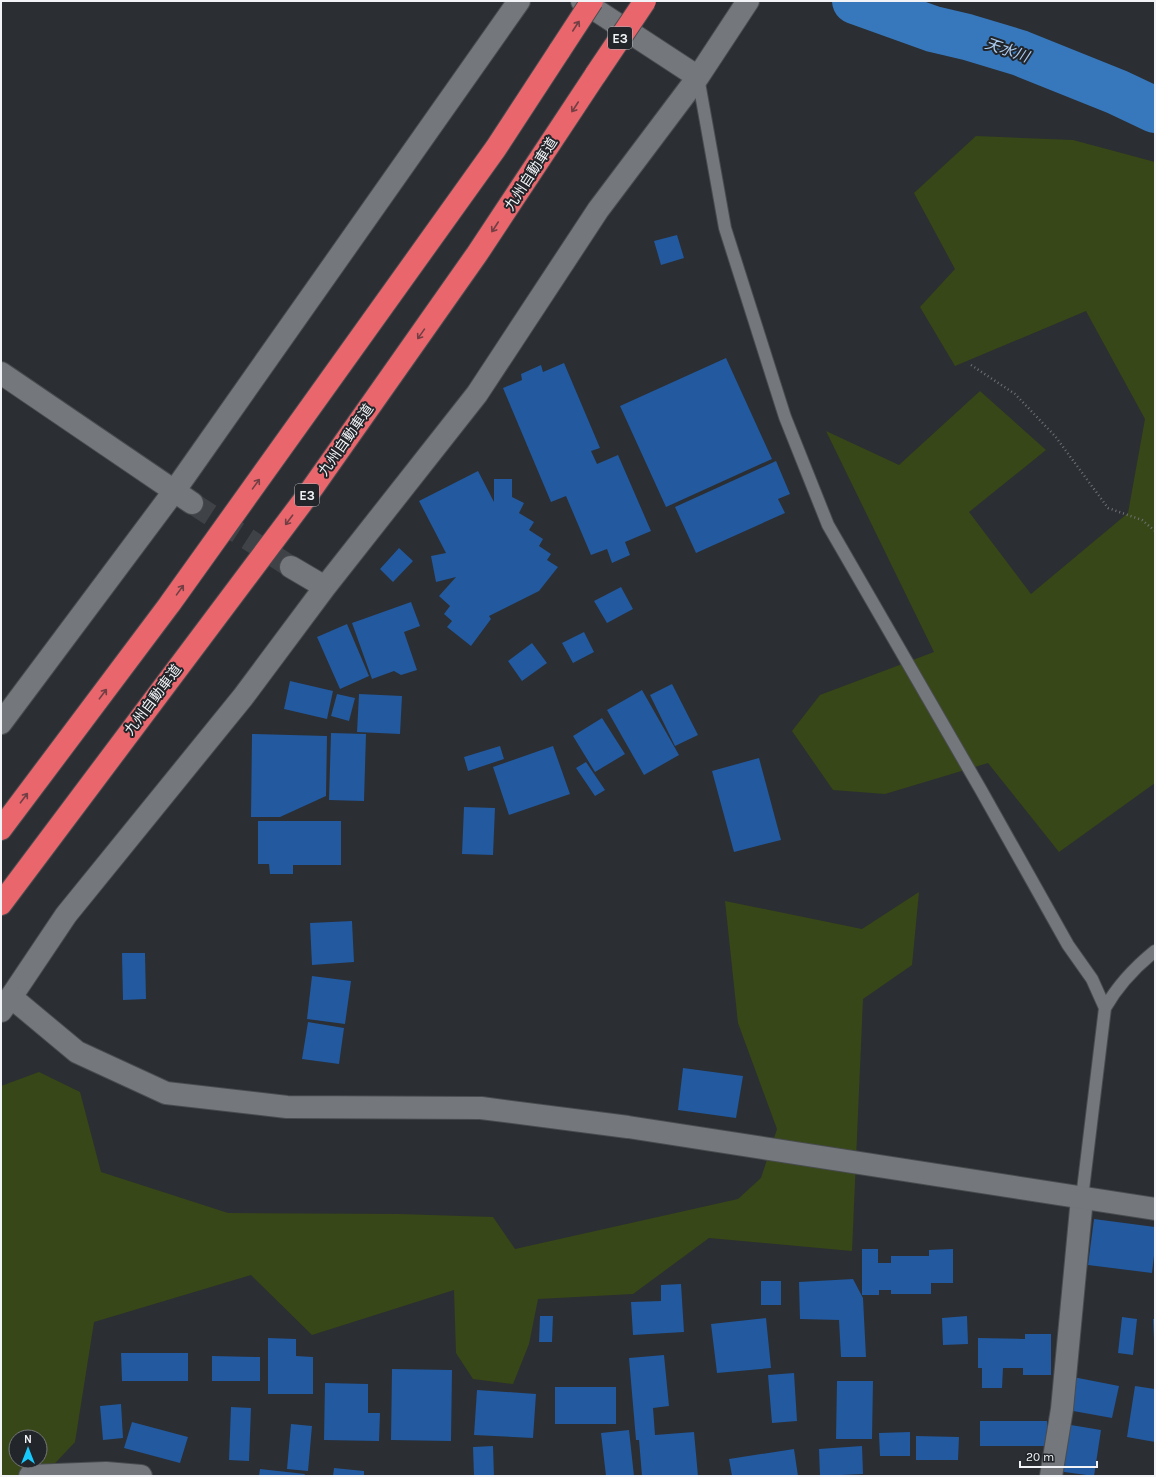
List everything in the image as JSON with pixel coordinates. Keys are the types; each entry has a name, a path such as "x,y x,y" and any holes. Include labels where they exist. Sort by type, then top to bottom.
{"highway":[{"path":"1,829 178,593 496,148 592,1"},
{"name":"九州自動車道","path":"1,904 304,500 477,254 645,1"}],"street":[{"path":"1,723 175,490 519,1"},
{"path":"582,1 698,76"},
{"path":"748,1 698,76 598,210 477,394 325,587 243,697 66,915 6,1004 77,1052 166,1093 287,1107 481,1108 628,1127 1155,1209"},
{"path":"1,373 192,503"},
{"path":"290,567 325,587"},
{"path":"1051,1476 1062,1409 1082,1198"},
{"path":"30,1476 106,1473 141,1476"}],"lane":[{"path":"698,76 725,228 785,417 828,525 982,790 1068,945 1092,979 1104,1008"},
{"path":"1082,1198 1104,1008 1121,983 1135,967 1155,950"}],"path":[{"path":"971,365 1015,394 1055,436 1108,508 1142,520 1155,531"}],"green space":[{"path":"976,136 1073,140 1155,162 1155,783 1059,852 988,763 885,794 833,790 792,731 820,695 934,652 826,431 899,465 980,391 1046,450 969,512 1031,594 1128,513 1145,419 1086,311 955,366 920,307 955,269 914,193"},
{"path":"919,892 912,965 863,999 852,1251 709,1238 633,1294 538,1299 529,1344 513,1384 473,1379 456,1353 454,1290 312,1335 251,1275 94,1322 75,1442 43,1476 1,1476 1,1086 39,1072 80,1092 101,1172 228,1213 399,1214 493,1217 515,1249 738,1199 761,1178 777,1129 738,1023 725,901 862,929"}],"building":[{"path":"677,235 684,258 661,265 654,241"},
{"path":"726,358 772,459 666,507 620,406"},
{"path":"564,363 600,448 591,451 597,464 618,455 651,531 625,542 630,555 612,563 607,549 591,555 566,496 551,502 503,388 522,380 521,374 541,365 543,372"},
{"path":"776,461 790,494 778,499 785,513 696,553 675,507"},
{"path":"478,471 494,502 494,479 512,479 512,497 524,503 519,513 534,522 529,530 543,539 539,546 551,554 547,560 558,567 539,591 489,616 491,619 471,646 447,627 452,621 444,614 450,606 439,596 456,577 436,582 431,556 446,553 419,501"},
{"path":"399,548 413,561 393,582 380,569"},
{"path":"621,587 633,609 607,623 594,601"},
{"path":"411,602 420,626 404,632 417,670 401,675 394,671 372,679 352,623"},
{"path":"347,624 369,676 340,689 317,637"},
{"path":"584,632 594,652 573,663 562,643"},
{"path":"532,643 547,663 522,681 508,661"},
{"path":"290,681 333,691 327,719 284,709"},
{"path":"672,684 698,735 675,746 650,695"},
{"path":"642,690 679,755 644,775 607,710"},
{"path":"337,694 355,698 349,721 331,716"},
{"path":"359,694 402,696 400,734 357,732"},
{"path":"602,718 625,754 595,772 573,736"},
{"path":"331,733 366,734 364,801 329,800"},
{"path":"252,734 327,736 326,796 280,817 251,817"},
{"path":"500,746 504,759 468,771 464,757"},
{"path":"553,746 570,794 509,815 493,767"},
{"path":"759,758 781,840 734,852 712,771"},
{"path":"586,762 605,790 595,796 576,768"},
{"path":"464,807 495,808 493,855 462,854"},
{"path":"258,821 341,821 341,865 293,865 293,874 270,874 269,864 258,864"},
{"path":"352,921 354,962 312,965 310,923"},
{"path":"122,953 145,953 146,999 123,1000"},
{"path":"312,976 351,981 345,1024 307,1019"},
{"path":"308,1022 344,1028 339,1064 302,1059"},
{"path":"683,1068 743,1076 736,1118 678,1110"},
{"path":"1094,1219 1155,1227 1155,1247 1152,1273 1088,1265"},
{"path":"862,1249 878,1249 878,1263 891,1263 891,1256 929,1256 929,1250 953,1249 953,1283 931,1283 931,1294 891,1294 891,1290 879,1290 879,1295 862,1295"},
{"path":"853,1279 863,1298 866,1357 841,1357 839,1320 800,1319 799,1282"},
{"path":"761,1281 781,1281 781,1305 761,1305"},
{"path":"681,1284 684,1332 633,1335 631,1302 661,1301 661,1285"},
{"path":"540,1316 553,1316 552,1342 539,1342"},
{"path":"967,1316 968,1344 943,1345 942,1318"},
{"path":"1122,1317 1137,1319 1133,1355 1118,1353"},
{"path":"766,1318 771,1368 717,1373 711,1324"},
{"path":"1153,1319 1155,1319 1155,1340 1154,1340"},
{"path":"1025,1334 1051,1334 1051,1375 1023,1375 1023,1368 1003,1368 1002,1388 982,1388 982,1368 978,1368 978,1338 1025,1339"},
{"path":"268,1338 296,1339 296,1356 313,1357 313,1394 268,1394"},
{"path":"121,1353 188,1353 188,1381 122,1381"},
{"path":"664,1355 669,1406 653,1408 655,1435 694,1432 698,1476 642,1476 639,1440 636,1440 629,1358"},
{"path":"212,1356 260,1357 260,1381 212,1381"},
{"path":"392,1369 452,1370 451,1441 391,1440"},
{"path":"794,1373 797,1421 772,1423 768,1375"},
{"path":"1068,1376 1119,1386 1112,1418 1062,1409"},
{"path":"837,1381 873,1381 872,1439 836,1439"},
{"path":"325,1383 368,1384 368,1413 380,1413 379,1441 324,1440"},
{"path":"1135,1386 1155,1389 1155,1442 1127,1437"},
{"path":"555,1387 616,1387 616,1424 555,1424"},
{"path":"477,1390 536,1394 533,1438 474,1435"},
{"path":"121,1404 123,1438 103,1440 100,1406"},
{"path":"231,1407 251,1408 249,1461 229,1460"},
{"path":"980,1421 1047,1421 1047,1446 980,1446"},
{"path":"132,1422 188,1437 180,1463 124,1448"},
{"path":"291,1424 312,1426 308,1471 287,1469"},
{"path":"1065,1424 1101,1430 1094,1476 1057,1471"},
{"path":"629,1430 634,1476 606,1476 601,1433"},
{"path":"910,1432 910,1456 880,1456 879,1433"},
{"path":"916,1436 959,1437 958,1460 916,1460"},
{"path":"493,1446 494,1476 474,1476 473,1447"},
{"path":"862,1446 863,1474 820,1476 819,1449"},
{"path":"794,1449 798,1476 732,1476 729,1459"},
{"path":"334,1468 364,1471 364,1476 333,1476"},
{"path":"260,1469 305,1474 304,1476 259,1476"}],"waterway":[{"name":"天水川","path":"855,1 933,29 967,37 1020,53 1117,92 1155,110"}],"tunnel":[{"path":"192,503 291,567"}]}
